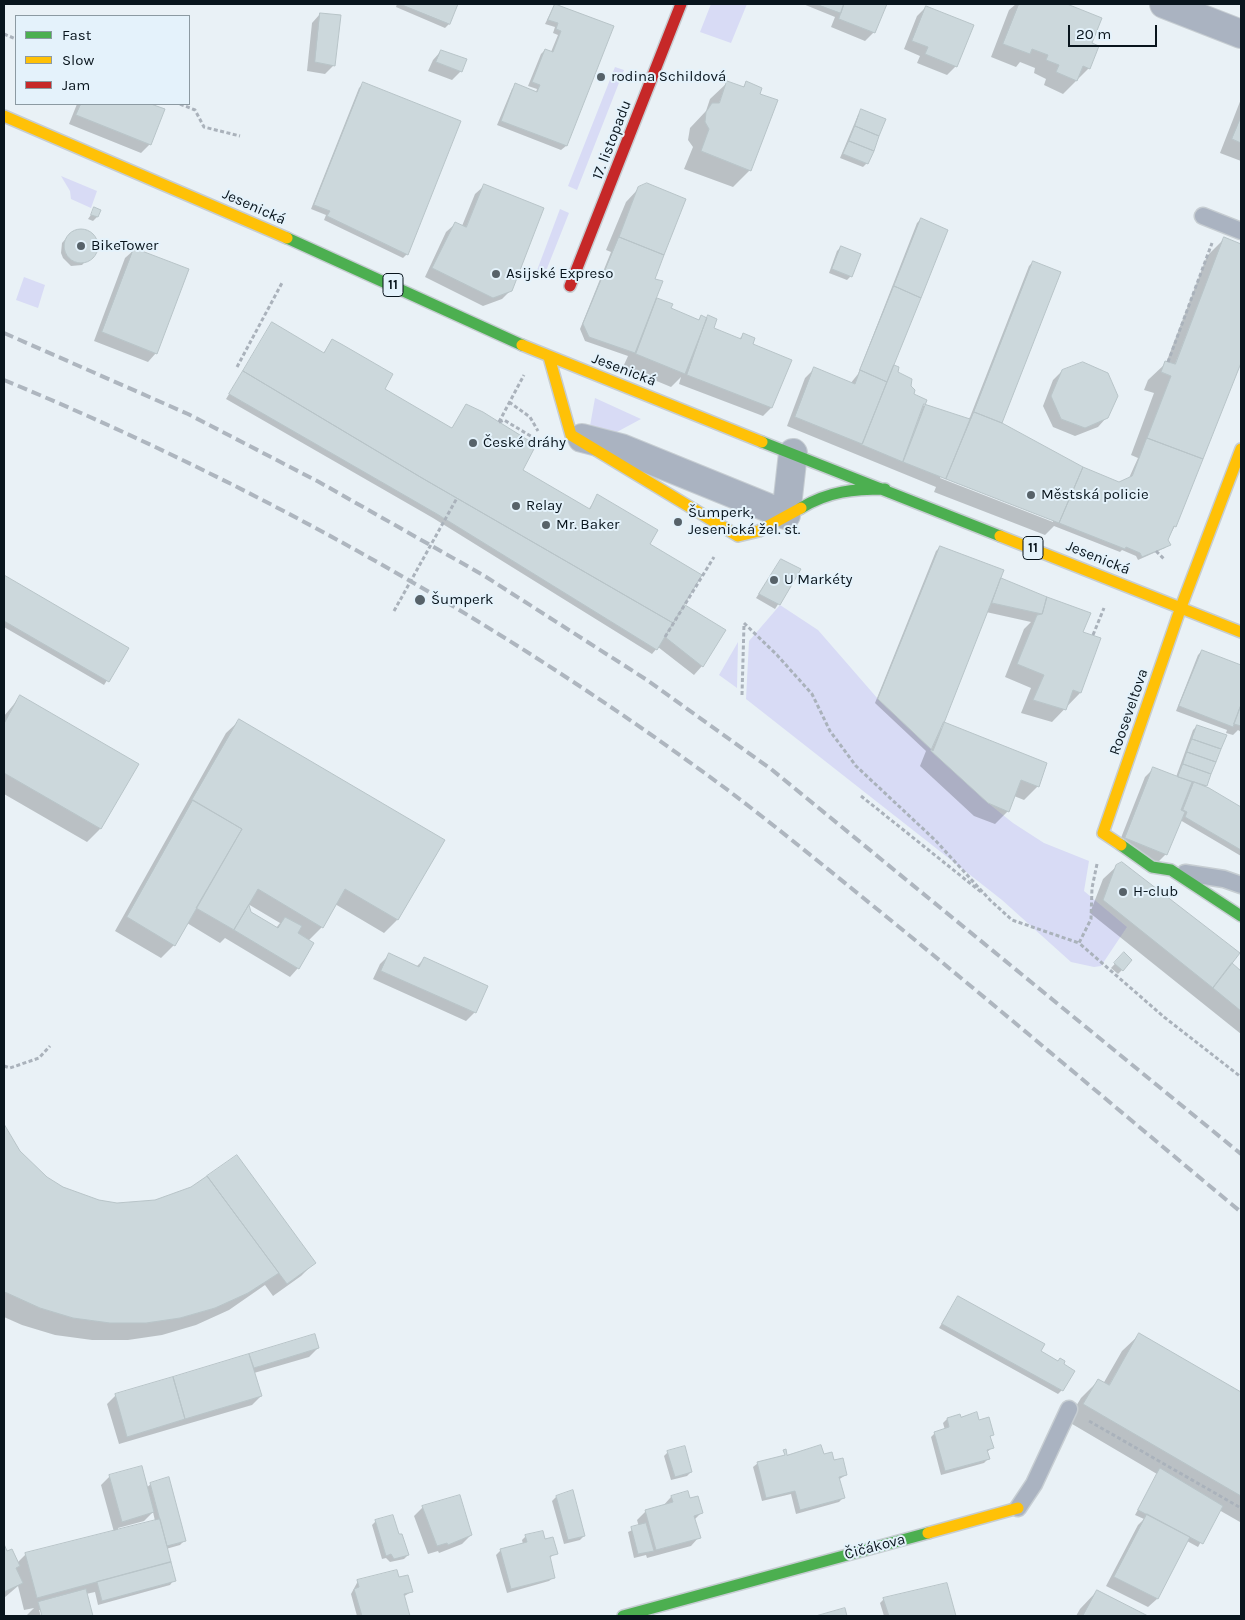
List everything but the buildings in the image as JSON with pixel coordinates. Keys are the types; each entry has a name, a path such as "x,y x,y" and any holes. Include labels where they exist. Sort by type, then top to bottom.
{"street":[{"name":"17. listopadu","path":"570,286 681,4"},
{"path":"1164,4 1241,34"},
{"name":"Jesenická","path":"4,116 256,224 549,358 885,489 1241,632"},
{"path":"549,358 571,435 738,536 748,536 768,528 786,515 827,495 853,489 885,489"},
{"path":"571,435 620,448 786,515"},
{"name":"Rooseveltova","path":"1241,449 1181,607 1103,834 1152,867 1171,870 1241,916"},
{"path":"786,515 794,453"},
{"name":"Čičákova","path":"623,1616 1018,1508"}],"lane":[{"path":"1203,216 1241,231"},
{"path":"1171,870 1224,879 1241,885"},
{"name":"Čičákova","path":"1018,1508 1034,1484 1069,1409"}],"path":[{"path":"182,105 195,110 204,127 240,136"},
{"path":"1168,362 1214,238"},
{"path":"519,272 529,276"},
{"path":"237,367 283,282"},
{"path":"527,370 499,422 504,420 544,444"},
{"path":"394,611 457,498"},
{"path":"1156,551 1165,560"},
{"path":"665,638 714,557"},
{"path":"1093,635 1104,607"},
{"path":"742,695 744,623 777,655 812,694 830,731 856,766 936,840 990,900"},
{"path":"861,796 1012,920 1078,943 1164,1016 1241,1077"},
{"path":"1078,943 1091,919 1092,888"},
{"path":"4,1066 10,1068 39,1058 50,1046"},
{"path":"1069,1409 1241,1508"}],"shaded area":[{"path":"711,4 747,4 731,43 700,32"},
{"path":"615,67 624,70 577,190 568,186"},
{"path":"61,176 97,191 91,208 71,199 70,191"},
{"path":"560,209 569,213 544,276 536,273"},
{"path":"24,277 45,285 38,308 16,300"},
{"path":"595,398 641,419 615,433 590,426"},
{"path":"780,605 818,630 878,699 988,803 1013,823 1044,843 1089,861 1084,891 1127,927 1101,966 1094,967 1071,962 1002,900 746,699 749,641"},
{"path":"738,642 737,688 719,675"}],"railway":[{"path":"4,333 188,414 319,482 483,575 647,680 771,769 1241,1154"},
{"path":"4,380 100,421 287,513 379,563 469,616 558,672 644,730 769,822 932,954 1241,1212"}],"traffic: fast":[{"path":"287,238 522,345"},
{"path":"762,442 1000,536"},
{"path":"801,508 811,502 842,492 885,489"},
{"path":"1121,845 1152,867 1171,870 1241,916"},
{"path":"623,1616 928,1533"}],"traffic: slow":[{"path":"4,116 287,238"},
{"path":"522,345 762,442"},
{"path":"549,357 571,435 738,536 759,531 801,508"},
{"path":"1121,845 1103,833 1181,607 1241,449"},
{"path":"1000,536 1241,632"},
{"path":"928,1533 1018,1508"}],"traffic: jam":[{"path":"570,286 681,4"}],"place":[{"name":"rodina Schildová","path":"601,77"},
{"name":"BikeTower","path":"81,246"},
{"name":"Asijské Expreso","path":"496,274"},
{"name":"České dráhy","path":"473,443"},
{"name":"Městská policie","path":"1031,495"},
{"name":"Relay","path":"516,506"},
{"name":"Šumperk, Jesenická žel. st.","path":"678,522"},
{"name":"Mr. Baker","path":"546,525"},
{"name":"U Markéty","path":"774,580"},
{"name":"Šumperk","path":"420,600"},
{"name":"H-club","path":"1123,892"}]}
